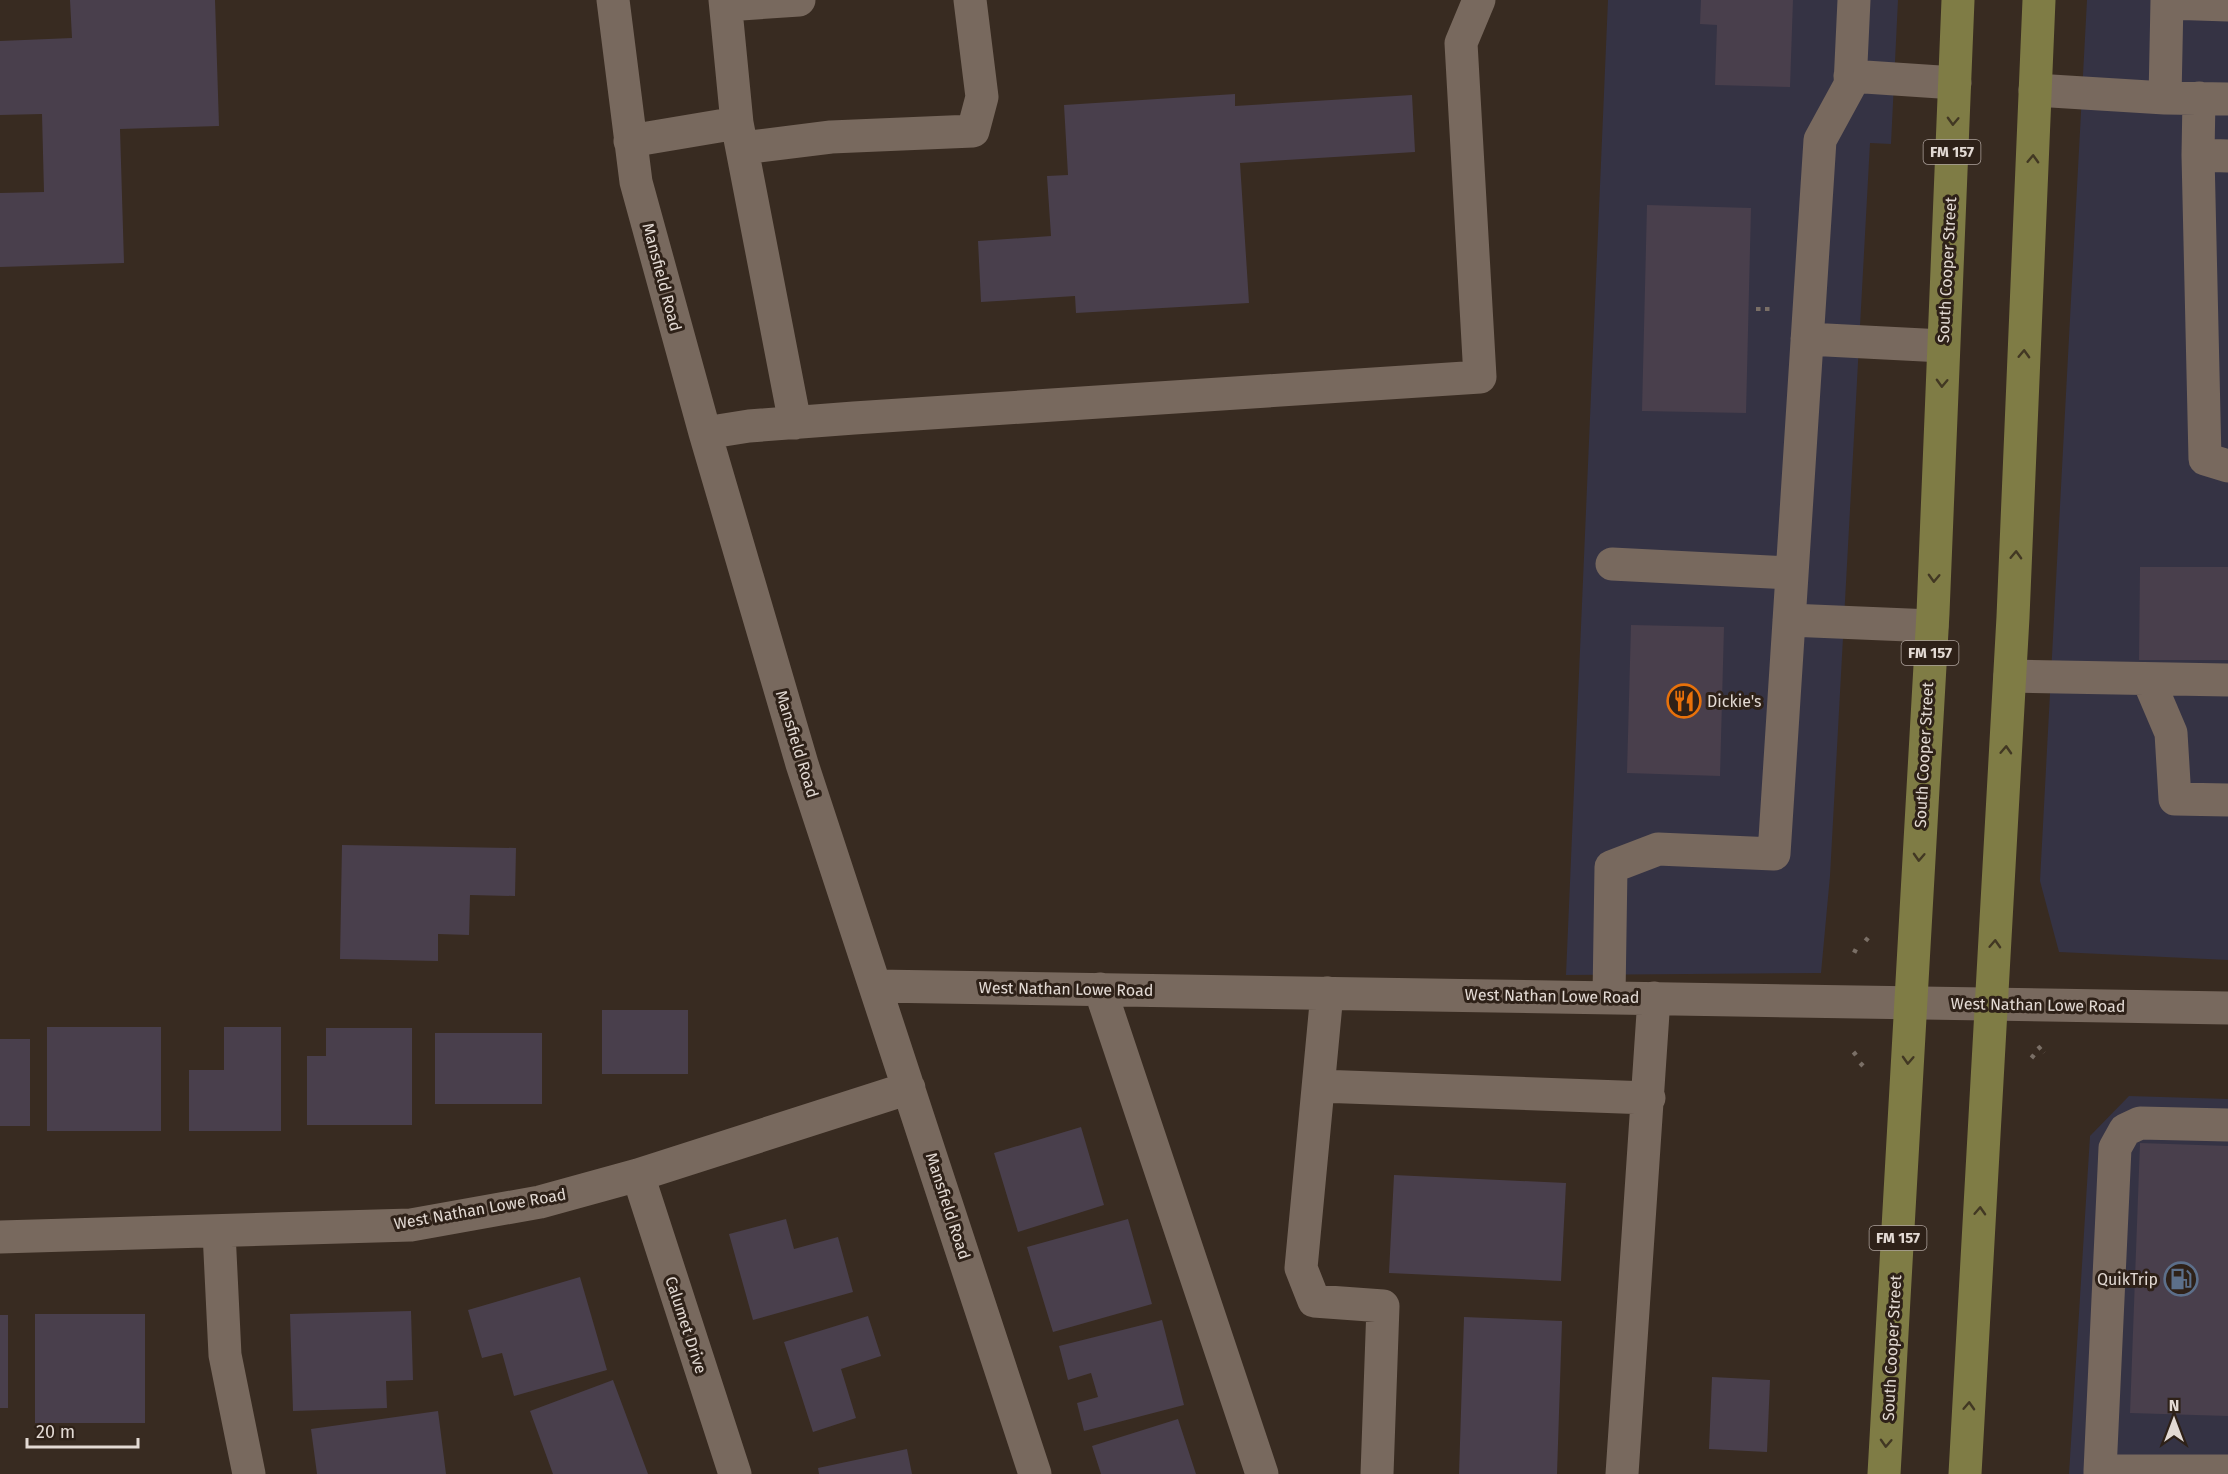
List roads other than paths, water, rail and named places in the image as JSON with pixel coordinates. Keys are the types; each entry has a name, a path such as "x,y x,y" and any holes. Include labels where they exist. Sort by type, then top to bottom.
{"main road":[{"name":"South Cooper Street","path":"1884,1474 1932,626 1958,0"},
{"path":"1965,1474 2010,676 2039,0"}],"street":[{"name":"Mansfield Road","path":"613,0 636,182 705,434 802,764 1035,1474"},
{"path":"795,423 739,136 725,2 799,0"},
{"path":"630,141 739,136 831,138 973,131 982,96 970,0"},
{"path":"705,434 749,426 1480,377 1461,43 1479,0"},
{"path":"1609,997 1611,867 1658,849 1774,854 1820,140 1850,86 1854,0"},
{"path":"2165,98 2167,2 2228,5"},
{"path":"1850,76 1955,83"},
{"path":"2035,90 2213,99 2216,462"},
{"path":"1807,339 1944,346"},
{"path":"1612,564 1792,573"},
{"path":"1789,620 1932,626"},
{"path":"2010,676 2228,681"},
{"path":"2148,679 2171,733 2175,799 2228,800"},
{"name":"West Nathan Lowe Road","path":"876,986 2228,1008"},
{"path":"1100,989 1262,1474"},
{"path":"1327,993 1301,1268 1314,1301 1383,1306 1377,1474"},
{"path":"1622,1474 1654,998"},
{"path":"1318,1086 1649,1098"},
{"name":"West Nathan Lowe Road","path":"0,1237 411,1225 540,1202 638,1175 909,1088"},
{"path":"2228,1125 2140,1123 2125,1130 2115,1148 2100,1473 2228,1471"},
{"name":"Calumet Drive","path":"638,1175 735,1474"},
{"path":"219,1232 225,1355 249,1474"}],"place":[{"name":"Dickie's","path":"1684,701"},
{"name":"QuikTrip","path":"2181,1279"}]}
